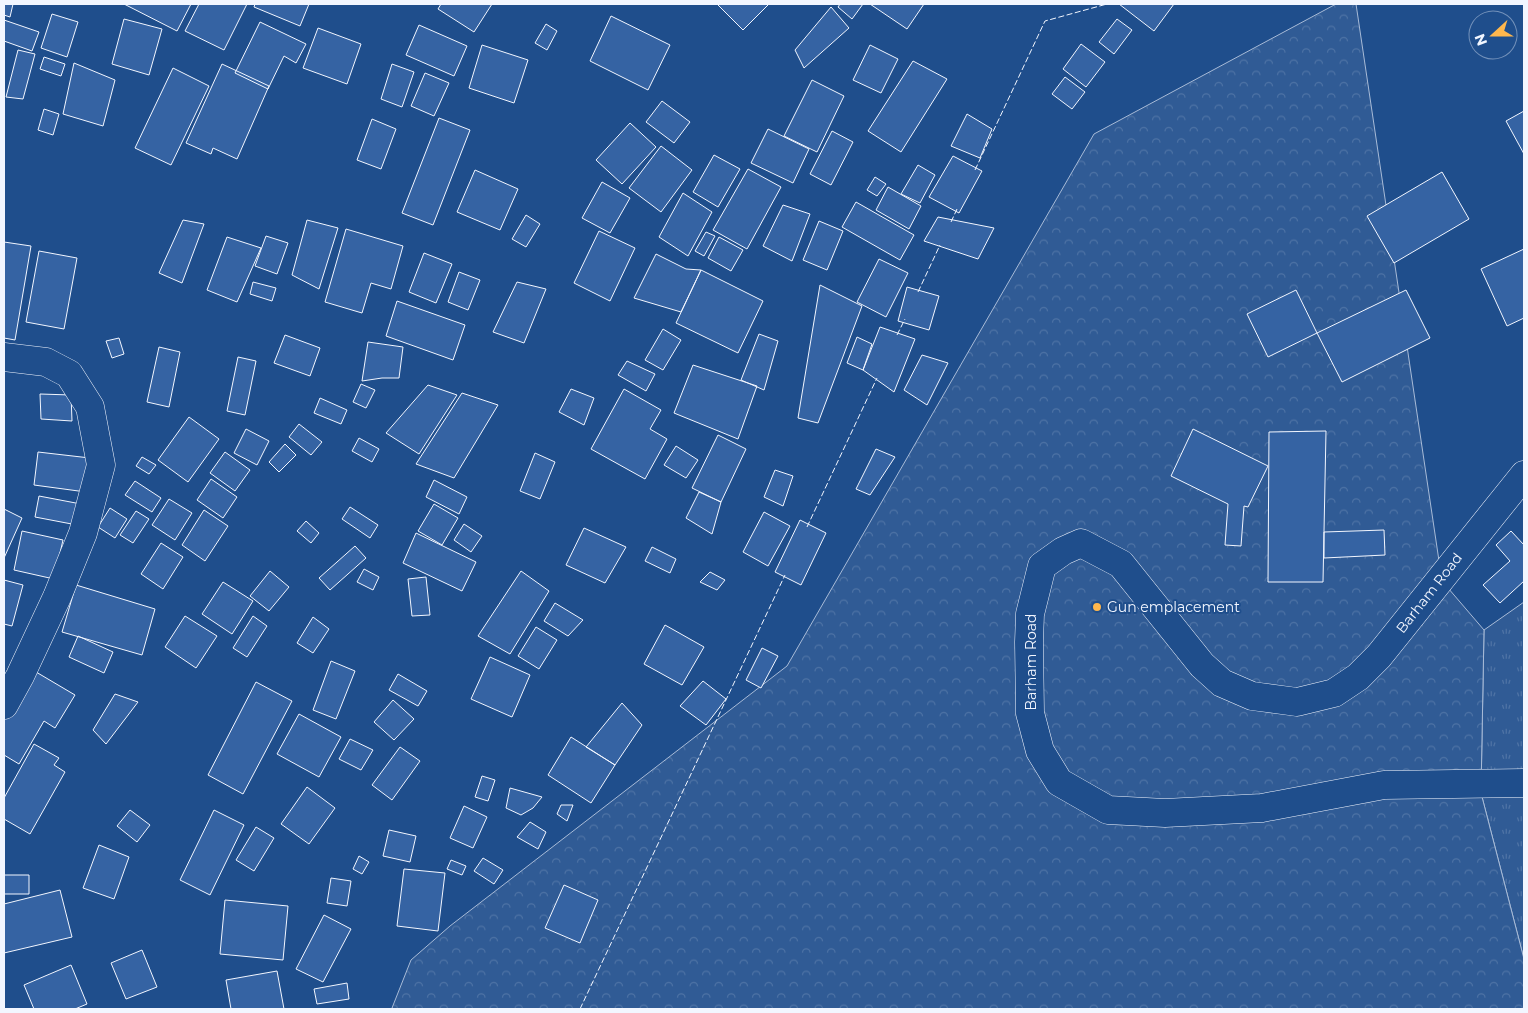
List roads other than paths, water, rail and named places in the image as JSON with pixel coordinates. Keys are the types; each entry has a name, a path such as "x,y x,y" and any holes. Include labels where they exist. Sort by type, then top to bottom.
{"street":[{"path":"4,357 46,362 69,374 90,407 101,466 83,532 57,597 20,676 4,705"},
{"name":"Barham Road","path":"1524,475 1379,656 1358,677 1334,693 1297,702 1252,696 1222,683 1202,665 1121,564 1081,543 1063,551 1042,566 1030,614 1028,642 1030,713 1040,751 1059,782 1108,810 1165,813 1262,808 1384,785 1524,783"}],"place":[{"name":"Gun emplacement","path":"1097,607"}]}
